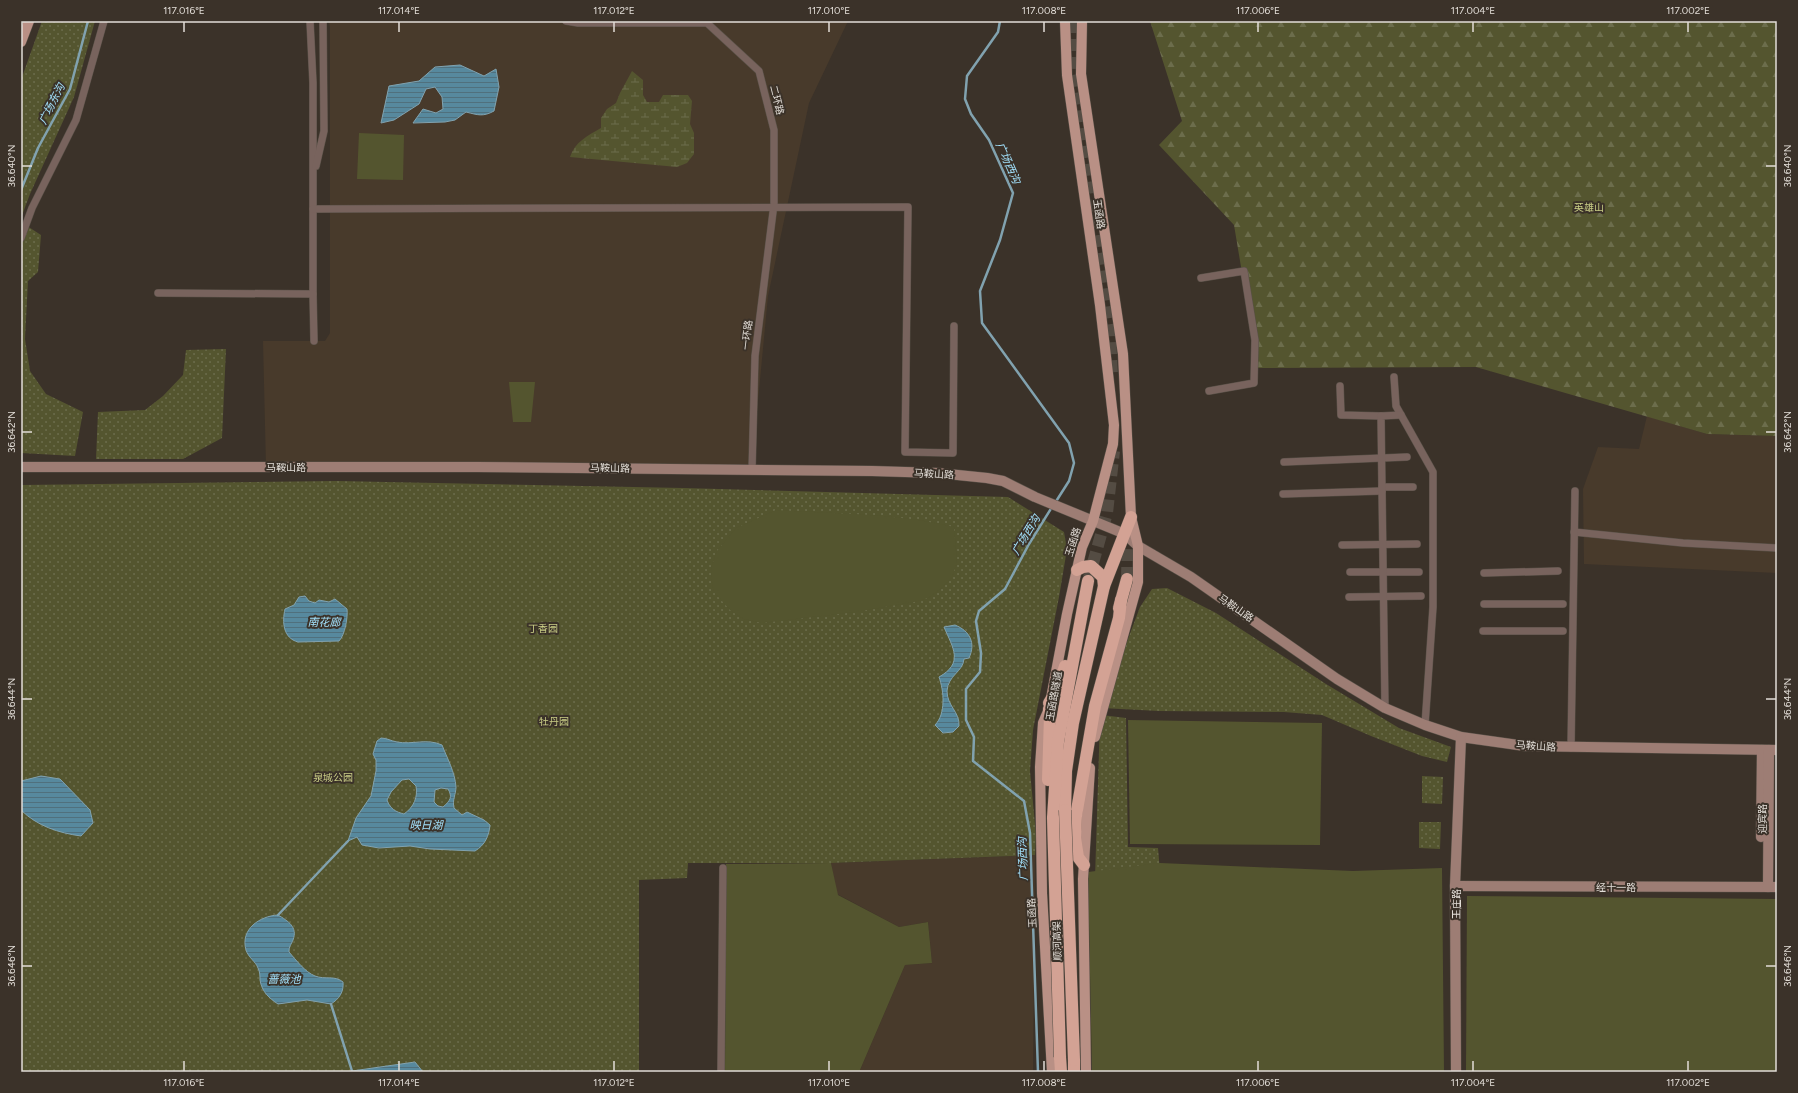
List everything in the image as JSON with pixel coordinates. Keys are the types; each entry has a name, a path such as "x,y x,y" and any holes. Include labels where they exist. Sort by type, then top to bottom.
{"highway":[{"path":"1065,810 1066,771 1073,723 1104,586 1131,517"},
{"path":"1077,570 1083,567 1091,566 1103,577 1104,586"},
{"path":"1065,810 1088,710 1127,580"},
{"name":"玉函路隧道","path":"1053,818 1058,742 1088,581"},
{"path":"1084,865 1078,857 1075,838 1076,816 1095,706 1119,618 1121,600"},
{"path":"1053,818 1047,805 1049,706 1058,688 1083,606"},
{"name":"顺河高架","path":"1065,810 1074,1072"},
{"name":"顺河高架","path":"1053,818 1056,987 1061,1072"}],"main road":[{"path":"21,42 29,21"},
{"name":"玉函路","path":"1052,1072 1045,934 1040,767 1044,722 1049,706 1082,547 1093,521 1113,444 1114,425 1100,305 1067,75 1065,21"},
{"name":"玉函路","path":"1082,21 1081,74 1123,354 1131,517 1138,546 1138,582 1093,744 1087,800 1084,865 1086,1072"},
{"name":"马鞍山路","path":"21,467 476,467 872,471 945,474 1002,481 1035,497 1125,534 1138,546 1192,577 1337,678 1385,708 1425,726 1461,737 1525,746 1571,748 1769,750"},
{"name":"王庄路","path":"1456,1072 1455,886 1461,737"},
{"name":"迎宾路","path":"1769,750 1769,887"},
{"name":"经十一路","path":"1455,886 1769,887"},
{"path":"1045,934 1084,931"}],"street":[{"path":"21,238 32,208 76,120 104,21"},
{"path":"310,21 313,83 314,341"},
{"path":"313,180 324,131 323,21"},
{"path":"566,21 578,23 707,22"},
{"name":"二环路","path":"707,22 759,71 774,130 773,206"},
{"path":"313,209 773,206 908,207 905,452 953,453 954,326"},
{"name":"一环路","path":"752,470 755,356 773,206"},
{"path":"1201,278 1244,271 1254,340 1254,383 1209,391"},
{"path":"158,293 313,294"},
{"path":"1394,377 1396,406 1433,472 1433,608 1425,726"},
{"path":"1340,386 1341,415 1401,415"},
{"path":"1381,416 1385,708"},
{"path":"1284,462 1407,457"},
{"path":"1283,494 1413,487"},
{"path":"1571,748 1575,491"},
{"path":"1574,532 1683,543 1777,548"},
{"path":"1342,545 1417,544"},
{"path":"1484,573 1558,571"},
{"path":"1350,572 1419,572"},
{"path":"1349,597 1420,596"},
{"path":"1484,604 1562,604"},
{"path":"1483,631 1563,631"},
{"path":"721,1072 723,868"}],"shaded area":[{"path":"329,21 848,21 809,103 768,296 752,464 266,467 263,341 325,341 330,333"},
{"path":"1647,416 1707,434 1777,436 1777,573 1584,564 1583,489 1598,447 1639,449"},
{"path":"1035,855 1033,1072 861,1072 860,1070 905,965 932,963 928,922 899,927 837,894 831,863"}],"green space":[{"path":"42,21 95,21 74,97 30,194 21,218 21,80"},
{"name":"英雄山","path":"1150,21 1777,21 1777,436 1707,434 1476,367 1258,368 1234,225 1159,145 1182,121"},
{"path":"632,71 643,80 643,95 647,102 659,102 663,95 688,95 692,101 690,124 694,133 694,154 687,163 677,167 570,157 578,143 601,128 601,118 607,109 616,103"},
{"path":"359,133 404,135 403,180 357,179"},
{"path":"24,224 41,235 38,272 28,281 25,339 30,371 46,394 83,412 75,456 21,453 21,233"},
{"path":"226,349 222,438 183,459 96,459 98,412 145,410 163,396 183,375 186,350"},
{"path":"509,382 535,382 531,422 513,422"},
{"name":"泉城公园","path":"337,481 683,488 1008,497 1064,532 1067,549 1033,730 1030,771 1036,835 1035,855 831,863 688,863 687,878 639,880 639,1071 21,1072 21,485"},
{"path":"776,510 843,513 910,519 954,527 957,563 952,577 943,587 928,598 914,602 855,612 762,623 744,619 731,611 714,592 711,578 712,565 717,551 736,528"},
{"path":"1167,588 1216,613 1326,684 1399,728 1451,747 1447,762 1422,756 1322,715 1284,712 1159,711 1102,708 1140,607 1152,589"},
{"path":"1102,715 1126,718 1128,847 1158,848 1160,871 1095,878 1100,720"},
{"path":"1128,720 1322,723 1320,845 1130,844"},
{"path":"1422,776 1443,777 1442,804 1422,803"},
{"path":"1419,822 1441,822 1440,849 1419,848"},
{"path":"831,863 838,895 899,927 928,922 932,963 905,965 860,1070 861,1072 725,1072 726,864"},
{"path":"1160,863 1353,871 1442,868 1444,1072 1092,1072 1088,872"},
{"path":"1467,896 1777,899 1777,1072 1466,1072"}],"water":[{"path":"460,65 484,76 496,69 499,87 494,111 480,115 466,112 455,120 445,122 413,123 423,109 436,113 443,109 442,97 435,87 426,89 419,104 394,120 381,123 389,86 419,81 435,67"},
{"name":"南花廊","path":"305,596 309,601 315,603 319,600 329,602 335,599 347,609 346,626 339,641 298,642 289,637 284,624 285,609 294,605 299,597"},
{"path":"955,625 968,634 972,647 969,658 964,659 961,667 950,681 947,691 949,701 958,717 959,726 953,732 943,733 935,725 941,715 943,702 939,677 947,672 954,661 953,648 944,627"},
{"name":"映日湖","path":"383,738 403,743 431,742 442,745 455,781 456,787 453,802 454,808 462,815 467,812 484,820 490,825 489,833 484,843 475,851 430,849 410,846 379,848 362,845 357,837 348,841 356,818 371,796 376,771 376,760 373,754 377,741","holes":["409,779 416,786 416,794 413,805 404,814 394,810 387,800 391,792 402,780","441,788 448,789 450,794 449,801 443,807 438,806 434,802 435,790"]},
{"path":"41,776 60,779 90,810 93,823 81,836 49,828 27,816 21,810 21,781"},
{"name":"蔷薇池","path":"278,915 288,922 293,928 294,935 289,952 301,966 315,976 322,978 333,978 343,982 343,989 340,995 331,1004 307,1000 278,1004 264,991 260,980 260,972 246,950 246,936 253,925 258,921"},
{"path":"415,1062 423,1072 352,1072 352,1071"}],"waterway":[{"name":"广场东沟","path":"21,190 38,148 70,89 88,21"},
{"name":"广场西沟","path":"1000,21 998,32 967,76 965,99 971,114 989,140 1013,193 1000,240 980,291 982,323 1069,443 1074,463 1069,481 1055,503"},
{"name":"广场西沟","path":"1038,1072 1030,833 1024,801 973,761 974,737 966,720 966,689 980,672 981,653 976,621 979,611 1005,589 1029,544 1052,507"},
{"path":"278,915 348,841"},
{"path":"331,1004 352,1071"}],"tunnel":[{"path":"1073,21 1072,72 1110,334 1112,375"},
{"path":"1088,581 1107,513 1114,451"},
{"path":"1127,579 1128,529"}],"park label":[{"name":"丁香园","path":"543,628"},
{"name":"牡丹园","path":"554,721"}]}
